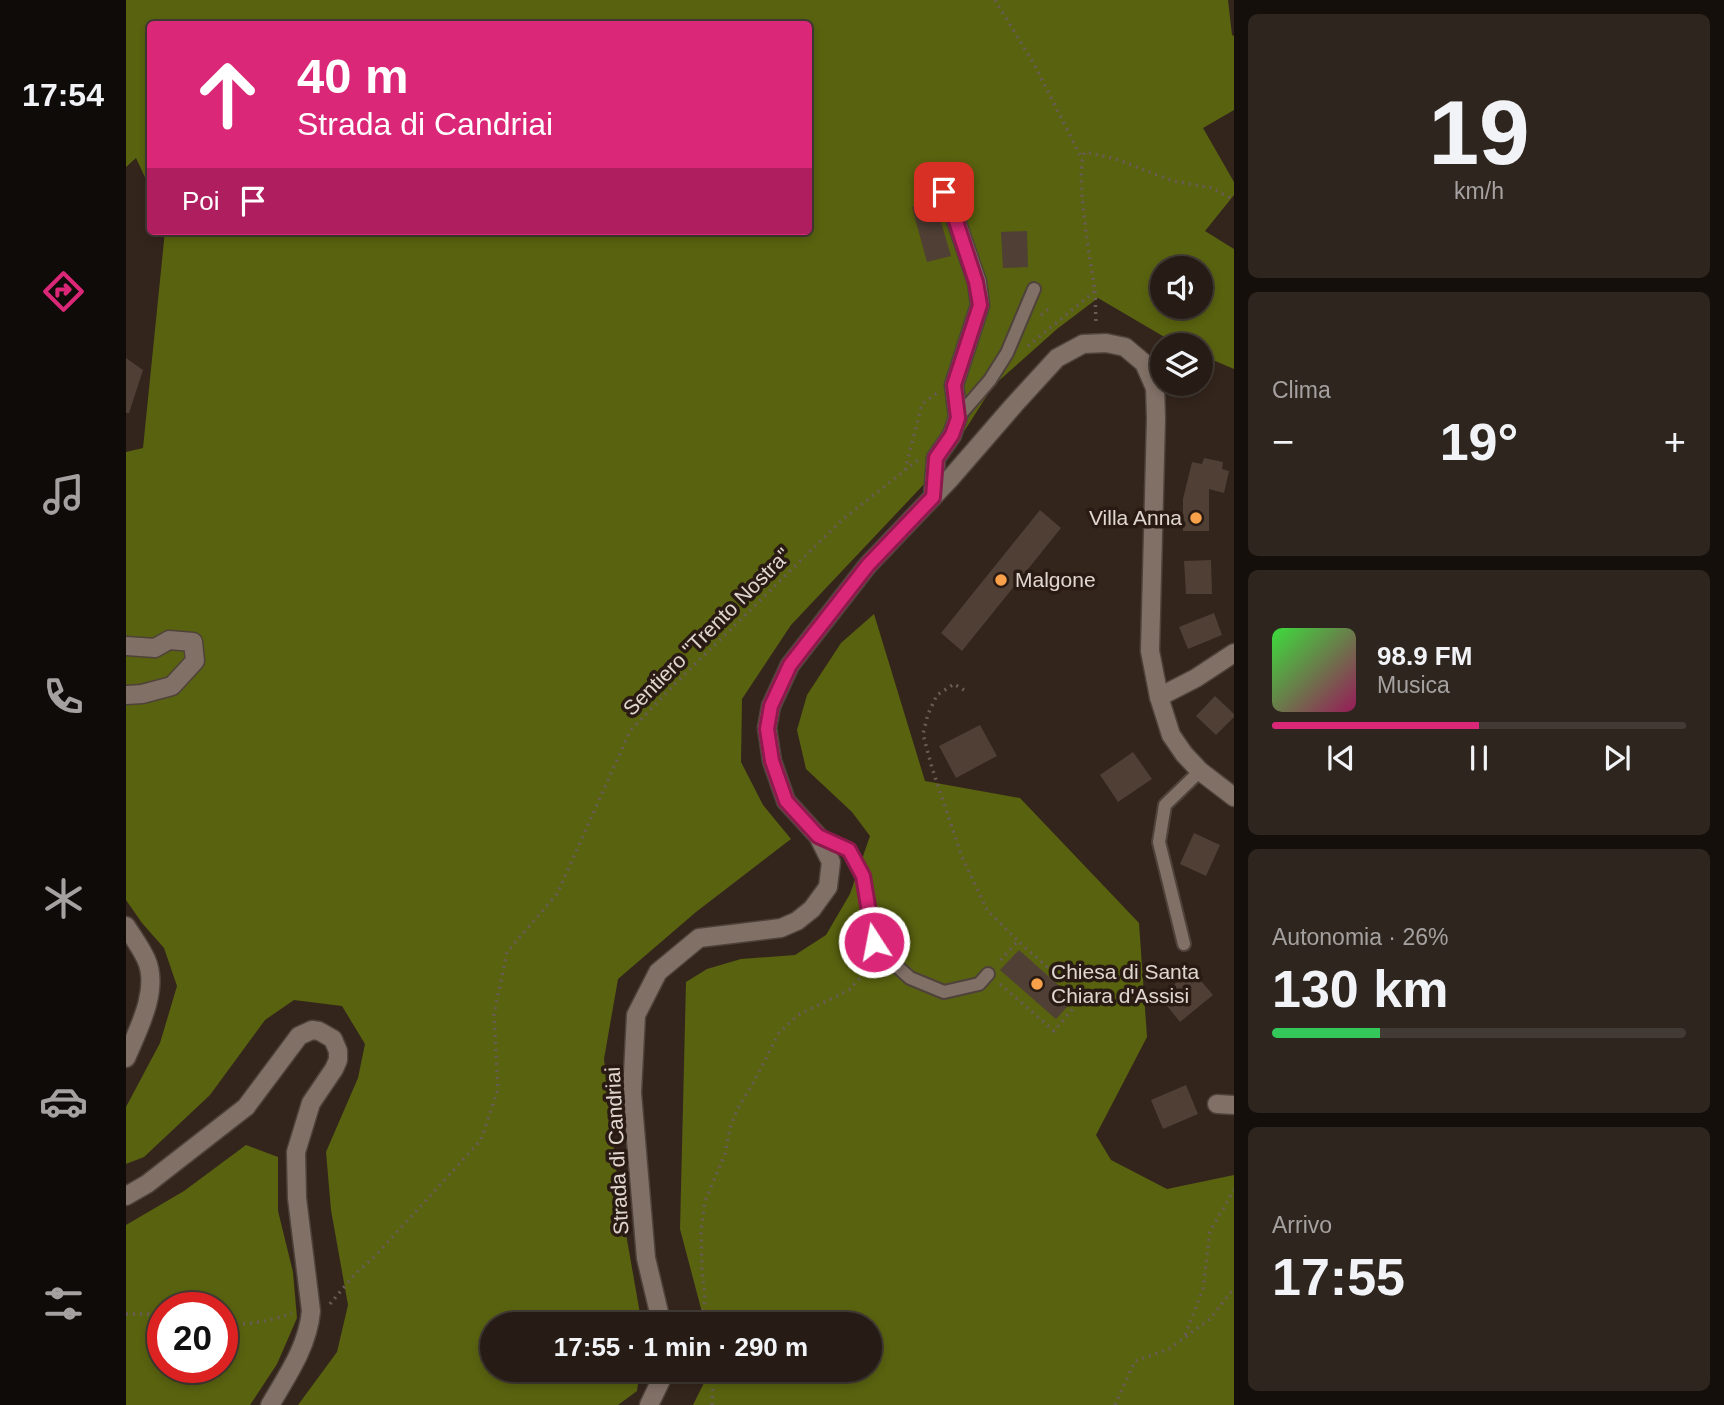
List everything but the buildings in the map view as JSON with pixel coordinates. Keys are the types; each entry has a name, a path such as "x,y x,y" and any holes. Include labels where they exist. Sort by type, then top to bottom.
{"main road":[{"path":"933,497 936,458 952,435 958,418 954,385 980,305 976,282 944,192"},
{"path":"1096,343 1125,347 1144,363 1155,388 1150,651 1159,697 1171,735 1200,771 1234,797"},
{"name":"Strada di Candriai","path":"659,1312 646,1258 632,1093 636,1015 658,972 699,937 781,928 797,921 812,909 828,887 831,862 818,836 786,801 772,761 767,729 771,706 790,665 868,565 933,497 1057,358 1083,344 1096,343"},
{"path":"126,646 155,648 169,640 193,642 195,661 172,686 126,695"},
{"path":"1159,697 1196,678 1234,653"},
{"path":"126,926 147,961 151,987 140,1026 126,1058"},
{"path":"126,1196 147,1184 246,1107 299,1037 312,1030 333,1038 338,1060 311,1103 296,1152 297,1198 311,1311 310,1322 297,1359 270,1405"},
{"path":"649,1405 660,1382"}],"lane":[{"path":"958,418 990,380 1007,353 1034,289"},
{"path":"1184,944 1159,842 1165,805 1200,771"},
{"path":"818,836 849,850 863,876 874,942 910,978 944,992 979,984 988,974"}],"path":[{"path":"995,0 1034,64 1081,157 1082,194 1094,292 1096,343"},
{"path":"1081,157 1085,152 1116,159 1173,181 1212,188 1234,200"},
{"path":"1027,347 1094,292"},
{"name":"Sentiero \"Trento Nostra\"","path":"238,1323 275,1320 297,1311 327,1307 481,1140 498,1089 494,1014 507,952 557,894 630,731 676,682 842,520 920,459"},
{"path":"964,690 954,684 937,695 923,734 962,857 987,910 1082,998 1054,1031 988,974 1018,941"},
{"path":"703,1312 701,1230 705,1201 725,1154 730,1128 738,1108 779,1033 798,1015 849,990 870,967 874,942"},
{"path":"1184,1338 1203,1289 1210,1231 1234,1191"},
{"path":"1115,1405 1135,1361 1169,1349 1210,1319 1234,1289"},
{"path":"126,1314 147,1314"},
{"path":"712,1405 713,1382"}],"green space":[{"path":"126,0 1228,0 1234,36 1234,110 1203,128 1234,182 1234,195 1205,231 1234,249 1234,369 1213,360 1213,333 1158,333 1098,298 1057,329 993,386 944,463 791,625 742,699 741,762 763,805 791,839 696,912 618,979 604,1059 619,1194 640,1312 480,1312 480,1382 638,1382 637,1391 618,1405 298,1405 337,1352 348,1305 331,1210 326,1152 358,1078 365,1044 342,1006 294,1000 265,1020 210,1095 144,1157 126,1164 126,1107 160,1043 177,986 164,948 126,900 126,452 143,448 165,235 812,235 812,21 147,21 147,182 136,158 126,167"},
{"path":"874,614 925,781 1020,798 1139,923 1147,1037 1096,1135 1111,1160 1167,1189 1234,1175 1234,1405 693,1405 704,1382 882,1382 882,1312 702,1312 680,1229 686,982 707,969 741,959 795,955 826,935 850,894 870,836 852,812 806,769 797,730 807,695 841,643"},
{"path":"246,1145 278,1157 278,1211 293,1272 297,1318 277,1364 250,1405 126,1405 126,1225 184,1191"}],"place":[{"name":"Villa Anna","path":"1196,518"},
{"name":"Malgone","path":"1001,580"},
{"name":"Chiesa di Santa Chiara d'Assisi","path":"1037,984"}],"route":[{"path":"874,942 863,876 849,850 818,836 786,801 772,761 767,729 771,706 790,665 868,565 933,497 936,458 952,435 958,418 954,385 980,305 976,282 944,192"}]}
